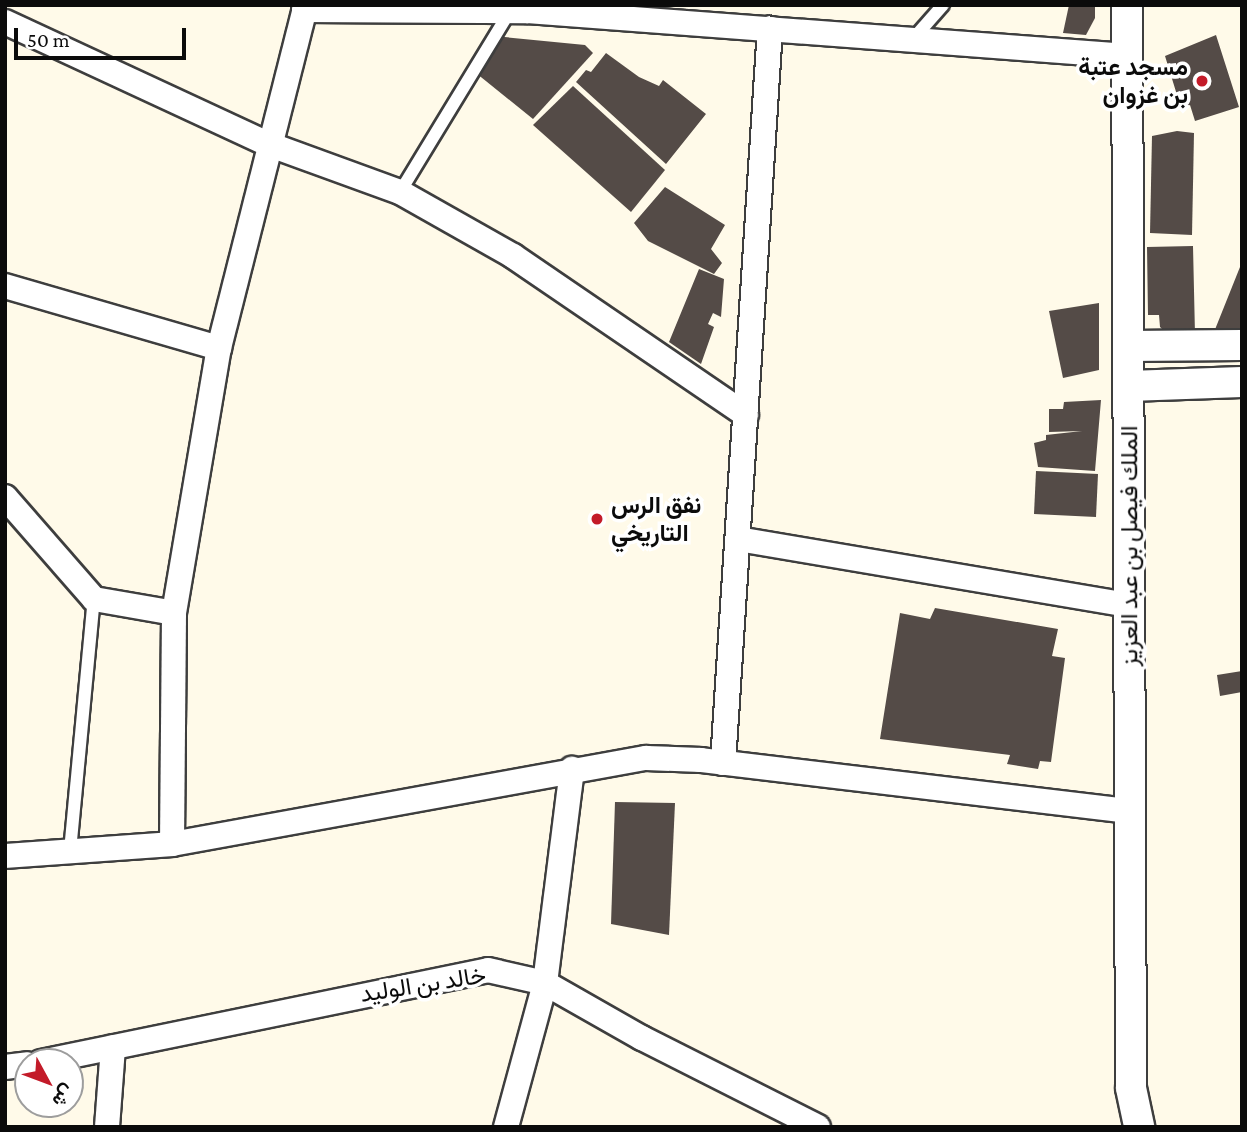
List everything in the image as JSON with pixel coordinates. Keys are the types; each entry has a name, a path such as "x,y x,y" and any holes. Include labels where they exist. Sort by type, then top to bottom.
{"street":[{"name":"الملك فيصل بن عبد العزيز","path":"1127,5 1131,1088 1139,1127"},
{"path":"172,844 174,613 219,348 268,144 305,8 562,9 770,29 1127,56"},
{"path":"5,22 268,144 400,192 513,256 746,415"},
{"path":"723,763 770,29"},
{"path":"5,286 219,348"},
{"path":"1128,346 1242,345"},
{"path":"1129,386 1242,382"},
{"path":"5,497 93,599 174,613"},
{"path":"738,539 1129,605"},
{"path":"5,856 172,844 572,769 646,758 723,763 1130,811"},
{"path":"506,1127 545,983 572,769"},
{"name":"خالد بن الوليد","path":"84,1053 449,975 488,970 545,983 642,1038 818,1127"},
{"path":"107,1127 113,1047"},
{"name":"الملك فيصل بن عبد العزيز","path":"1117,1127 1131,1088"}],"lane":[{"path":"912,40 943,5"},
{"path":"400,192 518,9"},
{"path":"70,851 93,599"}],"building":[{"path":"1069,5 1095,5 1095,18 1086,35 1063,33"},
{"name":"مسجد عتبة بن غزوان","path":"1216,35 1239,107 1195,121 1190,105 1181,108 1165,56"},
{"path":"494,36 585,45 593,53 533,119 471,69"},
{"path":"606,53 639,77 659,86 663,80 706,114 666,164 576,82 586,70 591,72"},
{"path":"573,86 665,170 631,212 533,125"},
{"path":"1177,131 1194,133 1192,235 1150,233 1152,136"},
{"path":"665,187 725,225 711,249 722,263 714,274 648,241 634,223"},
{"path":"1193,246 1195,334 1169,335 1160,327 1159,315 1148,315 1147,247"},
{"path":"1242,262 1242,331 1214,332"},
{"path":"699,269 724,279 721,317 713,313 708,324 714,327 701,364 669,342"},
{"path":"1099,303 1099,370 1063,378 1049,311"},
{"path":"1101,400 1095,471 1038,467 1034,443 1046,440 1046,435 1082,431 1049,432 1049,409 1063,409 1064,402"},
{"path":"1036,471 1098,474 1096,517 1034,514"},
{"path":"935,608 1058,629 1052,656 1065,658 1051,762 1040,761 1038,769 1007,764 1010,755 880,739 900,613 930,619"},
{"path":"1242,671 1242,692 1220,696 1217,675"},
{"path":"615,802 675,803 669,935 611,924"}],"place":[{"name":"مسجد عتبة بن غزوان","path":"1202,81"},
{"name":"نفق الرس التاريخي","path":"597,519"}]}
